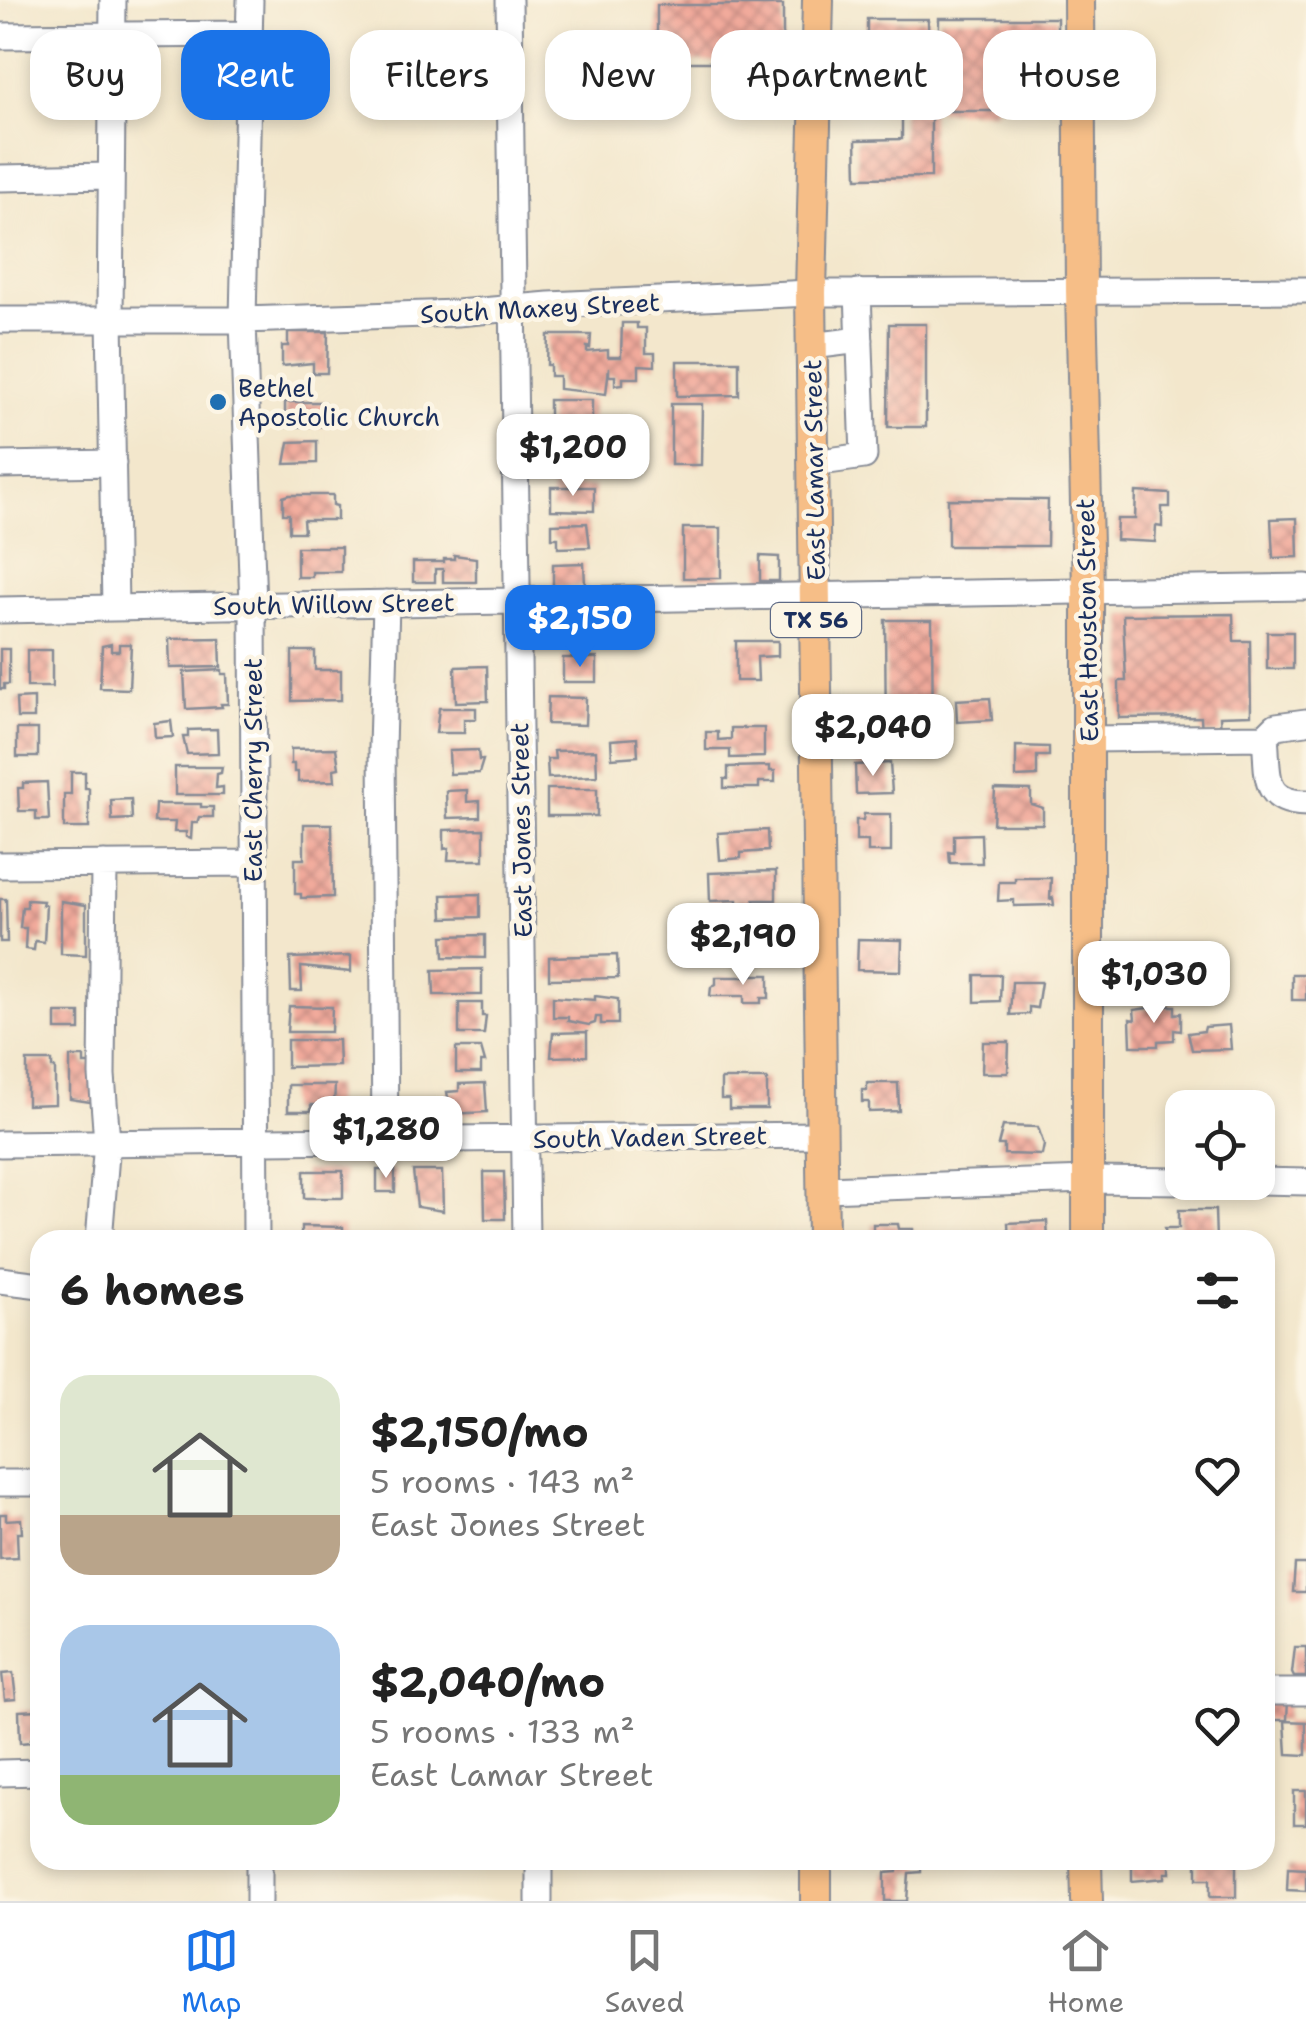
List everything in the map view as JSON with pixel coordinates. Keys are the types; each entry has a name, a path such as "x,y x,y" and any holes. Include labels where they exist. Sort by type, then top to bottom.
{"main road":[{"name":"East Lamar Street","path":"818,0 811,292 823,1230"},
{"name":"East Houston Street","path":"1079,0 1080,30"},
{"name":"East Houston Street","path":"1080,120 1088,590 1088,1230"},
{"path":"816,1870 816,1901"},
{"path":"1086,1870 1087,1901"}],"street":[{"path":"113,0 113,30"},
{"name":"East Cherry Street","path":"250,0 250,30"},
{"name":"East Jones Street","path":"509,0 526,1230"},
{"path":"0,36 30,36"},
{"path":"112,120 110,318 115,608"},
{"name":"East Cherry Street","path":"248,120 243,320 253,606 256,1230"},
{"path":"0,178 112,176"},
{"name":"South Maxey Street","path":"0,320 243,320 457,313 811,292 1306,290"},
{"path":"814,463 864,456 858,292"},
{"path":"812,346 860,340"},
{"path":"0,465 112,463"},
{"name":"South Willow Street","path":"0,610 1306,587"},
{"path":"385,1139 382,748 386,603"},
{"path":"1088,739 1265,737 1276,726 1306,722"},
{"path":"1265,737 1270,790 1279,799 1306,803"},
{"path":"0,864 253,863"},
{"path":"100,1230 107,1142 102,1075 104,864"},
{"name":"South Vaden Street","path":"0,1144 820,1135"},
{"path":"824,1189 1165,1181"},
{"path":"1275,1182 1306,1182"},
{"path":"0,1280 30,1284"},
{"path":"0,1483 30,1483"},
{"path":"1275,1692 1306,1692"},
{"path":"0,1773 30,1772"},
{"path":"259,1870 260,1901"},
{"path":"538,1870 540,1901"}],"building":[{"path":"657,5 783,5 783,30 711,30 711,62 691,62 691,30 657,30"},
{"path":"939,18 1057,18 1057,30 983,30 983,111 963,111 963,30 939,30"},
{"path":"867,19 928,19 928,30 867,30"},
{"path":"902,120 931,120 931,177 857,178 856,140 902,139"},
{"path":"622,323 637,323 637,328 646,328 646,353 655,353 655,366 639,365 639,378 623,378 623,384 615,385 609,367 606,394 559,389 559,376 550,376 547,365 548,335 591,335 587,352 608,350 608,357 621,357"},
{"path":"889,324 926,324 926,427 888,427"},
{"path":"288,332 328,332 327,373 313,373 313,363 282,366 282,346 288,346"},
{"path":"677,361 739,361 739,395 677,396"},
{"path":"549,400 592,400 592,427 549,427"},
{"path":"285,402 324,402 324,426 285,427"},
{"path":"671,404 702,404 701,465 671,465"},
{"path":"317,441 317,463 285,464 289,442"},
{"path":"551,487 594,487 594,511 551,510"},
{"path":"1136,492 1170,494 1170,507 1162,507 1162,527 1156,526 1155,542 1116,540 1117,519 1135,519"},
{"path":"333,495 337,520 303,520 304,532 289,532 289,514 283,514 283,497"},
{"path":"948,499 1048,500 1047,546 948,546"},
{"path":"1297,518 1298,557 1273,558 1271,519"},
{"path":"587,523 590,547 558,548 558,538 552,538 552,524"},
{"path":"683,528 721,528 721,578 683,578"},
{"path":"297,547 341,547 341,572 312,572 312,577 297,577"},
{"path":"454,555 476,558 476,582 443,582 443,569 435,569 435,582 413,582 413,562 444,562 454,559"},
{"path":"760,556 779,557 779,581 760,581"},
{"path":"584,563 585,586 553,587 553,564"},
{"path":"1233,614 1234,641 1250,641 1251,715 1220,716 1221,734 1202,734 1201,717 1119,718 1119,681 1126,681 1123,615"},
{"path":"885,620 932,620 933,745 886,745"},
{"path":"1267,632 1293,632 1293,669 1267,669"},
{"path":"220,638 221,667 170,668 169,639"},
{"path":"736,641 778,641 778,656 757,657 758,681 736,681"},
{"path":"111,644 111,651 119,651 119,644 131,644 129,689 100,688 102,646"},
{"path":"0,649 9,649 9,684 4,684 4,689 0,689"},
{"path":"27,650 52,650 52,687 27,687"},
{"path":"292,651 315,651 315,670 341,670 341,700 292,701"},
{"path":"563,658 597,658 597,682 563,682"},
{"path":"487,666 488,701 456,702 455,667"},
{"path":"222,670 222,674 227,674 228,704 186,709 184,672"},
{"path":"548,697 586,698 585,725 547,724"},
{"path":"34,698 34,718 17,718 16,699"},
{"path":"990,698 992,720 957,722 956,700"},
{"path":"439,708 476,708 476,719 464,719 464,733 436,733"},
{"path":"171,721 173,737 155,738 154,723"},
{"path":"731,728 764,728 764,757 730,758 730,750 706,750 706,732 718,732 718,740 731,739"},
{"path":"17,729 38,729 38,757 17,757"},
{"path":"217,729 218,753 187,754 183,737 188,737 188,730"},
{"path":"637,738 638,756 612,758 611,740"},
{"path":"1016,746 1049,747 1049,756 1037,756 1037,776 1016,777"},
{"path":"336,748 339,768 334,769 335,781 298,782 298,772 294,772 291,764 291,749"},
{"path":"478,750 479,760 483,760 479,773 450,774 449,751"},
{"path":"596,750 597,776 548,778 547,759 555,759 554,751"},
{"path":"890,763 892,793 856,794 855,765"},
{"path":"770,766 770,771 775,771 775,782 759,782 759,788 724,788 728,767"},
{"path":"175,767 222,767 216,788 223,787 223,795 175,795"},
{"path":"71,772 85,772 89,828 64,828 64,794 71,794"},
{"path":"47,782 49,820 36,820 36,811 19,811 18,788 23,788 23,783"},
{"path":"547,789 597,789 597,816 547,816"},
{"path":"995,789 1031,790 1031,804 1043,808 1043,824 993,824"},
{"path":"467,790 467,802 480,801 480,817 447,818 446,791"},
{"path":"131,799 132,819 112,820 111,800"},
{"path":"155,804 201,804 213,807 213,817 199,817 197,823 192,823 191,839 186,832 174,832 175,822 154,822"},
{"path":"864,814 891,814 891,852 868,852 868,841 856,841 856,820 863,820"},
{"path":"304,824 332,824 333,897 301,898 301,894 295,894 295,859 304,859"},
{"path":"484,829 484,860 448,860 444,830"},
{"path":"767,830 768,851 741,853 741,858 720,860 718,833"},
{"path":"981,834 982,863 950,863 954,835"},
{"path":"776,871 776,900 754,900 754,909 737,909 737,900 710,901 709,873"},
{"path":"1015,878 1051,878 1050,899 1053,898 1054,905 1014,906 1014,900 998,901 999,882 1015,882"},
{"path":"480,894 480,917 443,918 442,895"},
{"path":"0,899 6,899 7,942 0,942"},
{"path":"27,900 43,901 42,905 46,905 44,942 35,941 34,950 25,949 26,928 20,928 22,907 27,907"},
{"path":"61,901 86,905 86,955 61,954"},
{"path":"732,912 774,914 774,924 769,924 769,930 732,930"},
{"path":"485,935 485,958 444,957 443,936"},
{"path":"732,935 770,936 769,954 732,951"},
{"path":"858,939 902,940 901,971 857,970"},
{"path":"617,955 618,978 549,979 549,957"},
{"path":"351,956 351,972 301,967 302,991 291,991 290,958"},
{"path":"482,969 482,995 434,995 433,970"},
{"path":"1292,974 1306,974 1306,1000 1292,1000"},
{"path":"769,975 769,998 761,998 761,1003 744,1003 744,996 710,996 716,977"},
{"path":"975,975 1001,975 1000,1001 975,1002"},
{"path":"1012,982 1041,982 1037,1008 1029,1007 1029,1014 1010,1015"},
{"path":"595,996 618,999 618,1024 601,1024 601,1017 589,1025 568,1021 568,1017 553,1017 553,997 595,1000"},
{"path":"459,1003 482,1003 482,1016 486,1016 484,1034 459,1034"},
{"path":"289,1006 332,1007 331,1032 287,1032"},
{"path":"1175,1006 1175,1014 1181,1013 1181,1031 1174,1030 1174,1040 1158,1041 1158,1046 1131,1046 1130,1019 1135,1020 1134,1010"},
{"path":"56,1013 80,1013 80,1030 56,1030"},
{"path":"1229,1025 1231,1049 1192,1050 1188,1033"},
{"path":"587,1032 587,1056 551,1057 553,1033"},
{"path":"287,1040 338,1040 339,1066 287,1067"},
{"path":"983,1042 1009,1042 1008,1073 982,1073"},
{"path":"456,1048 481,1048 485,1062 481,1062 481,1073 456,1073"},
{"path":"70,1057 84,1057 84,1064 97,1064 97,1103 70,1099"},
{"path":"27,1061 52,1061 55,1104 27,1105"},
{"path":"721,1079 767,1079 767,1109 729,1109 729,1099 721,1099"},
{"path":"485,1083 487,1112 451,1114 447,1092 459,1091 459,1084"},
{"path":"867,1083 898,1083 899,1111 869,1112 869,1102 862,1102 862,1090 867,1090"},
{"path":"288,1085 335,1085 334,1105 288,1111"},
{"path":"1003,1126 1038,1127 1044,1145 1042,1155 1004,1154 1004,1145 998,1145"},
{"path":"377,1170 395,1170 395,1192 377,1192"},
{"path":"304,1171 343,1171 343,1198 304,1198"},
{"path":"413,1171 442,1171 443,1211 417,1207"},
{"path":"484,1172 504,1172 505,1219 485,1219"},
{"path":"1179,1210 1215,1210 1216,1230 1165,1228 1179,1228"},
{"path":"1047,1221 1047,1230 1008,1230 1008,1223"},
{"path":"873,1224 898,1224 899,1229 913,1229 913,1230 873,1230"},
{"path":"301,1226 343,1227 343,1230 301,1230"},
{"path":"0,1514 6,1514 6,1520 21,1519 18,1558 0,1559"},
{"path":"1295,1564 1306,1564 1306,1592 1293,1592"},
{"path":"1295,1647 1306,1647 1306,1677 1294,1677 1292,1673"},
{"path":"13,1673 16,1699 5,1700 2,1674"},
{"path":"1275,1699 1288,1699 1287,1720 1275,1720"},
{"path":"30,1710 30,1742 20,1743 19,1711"},
{"path":"1285,1721 1306,1722 1306,1755 1287,1754"},
{"path":"1294,1791 1306,1791 1306,1824 1294,1824"},
{"path":"1288,1868 1306,1869 1306,1891 1287,1890"},
{"path":"921,1870 909,1873 907,1901 885,1901 885,1873"},
{"path":"1132,1870 1170,1870 1165,1878 1132,1881"},
{"path":"1197,1870 1236,1870 1236,1897 1210,1897 1210,1879 1197,1879"}],"place":[{"name":"Bethel Apostolic Church","path":"218,402"}]}
